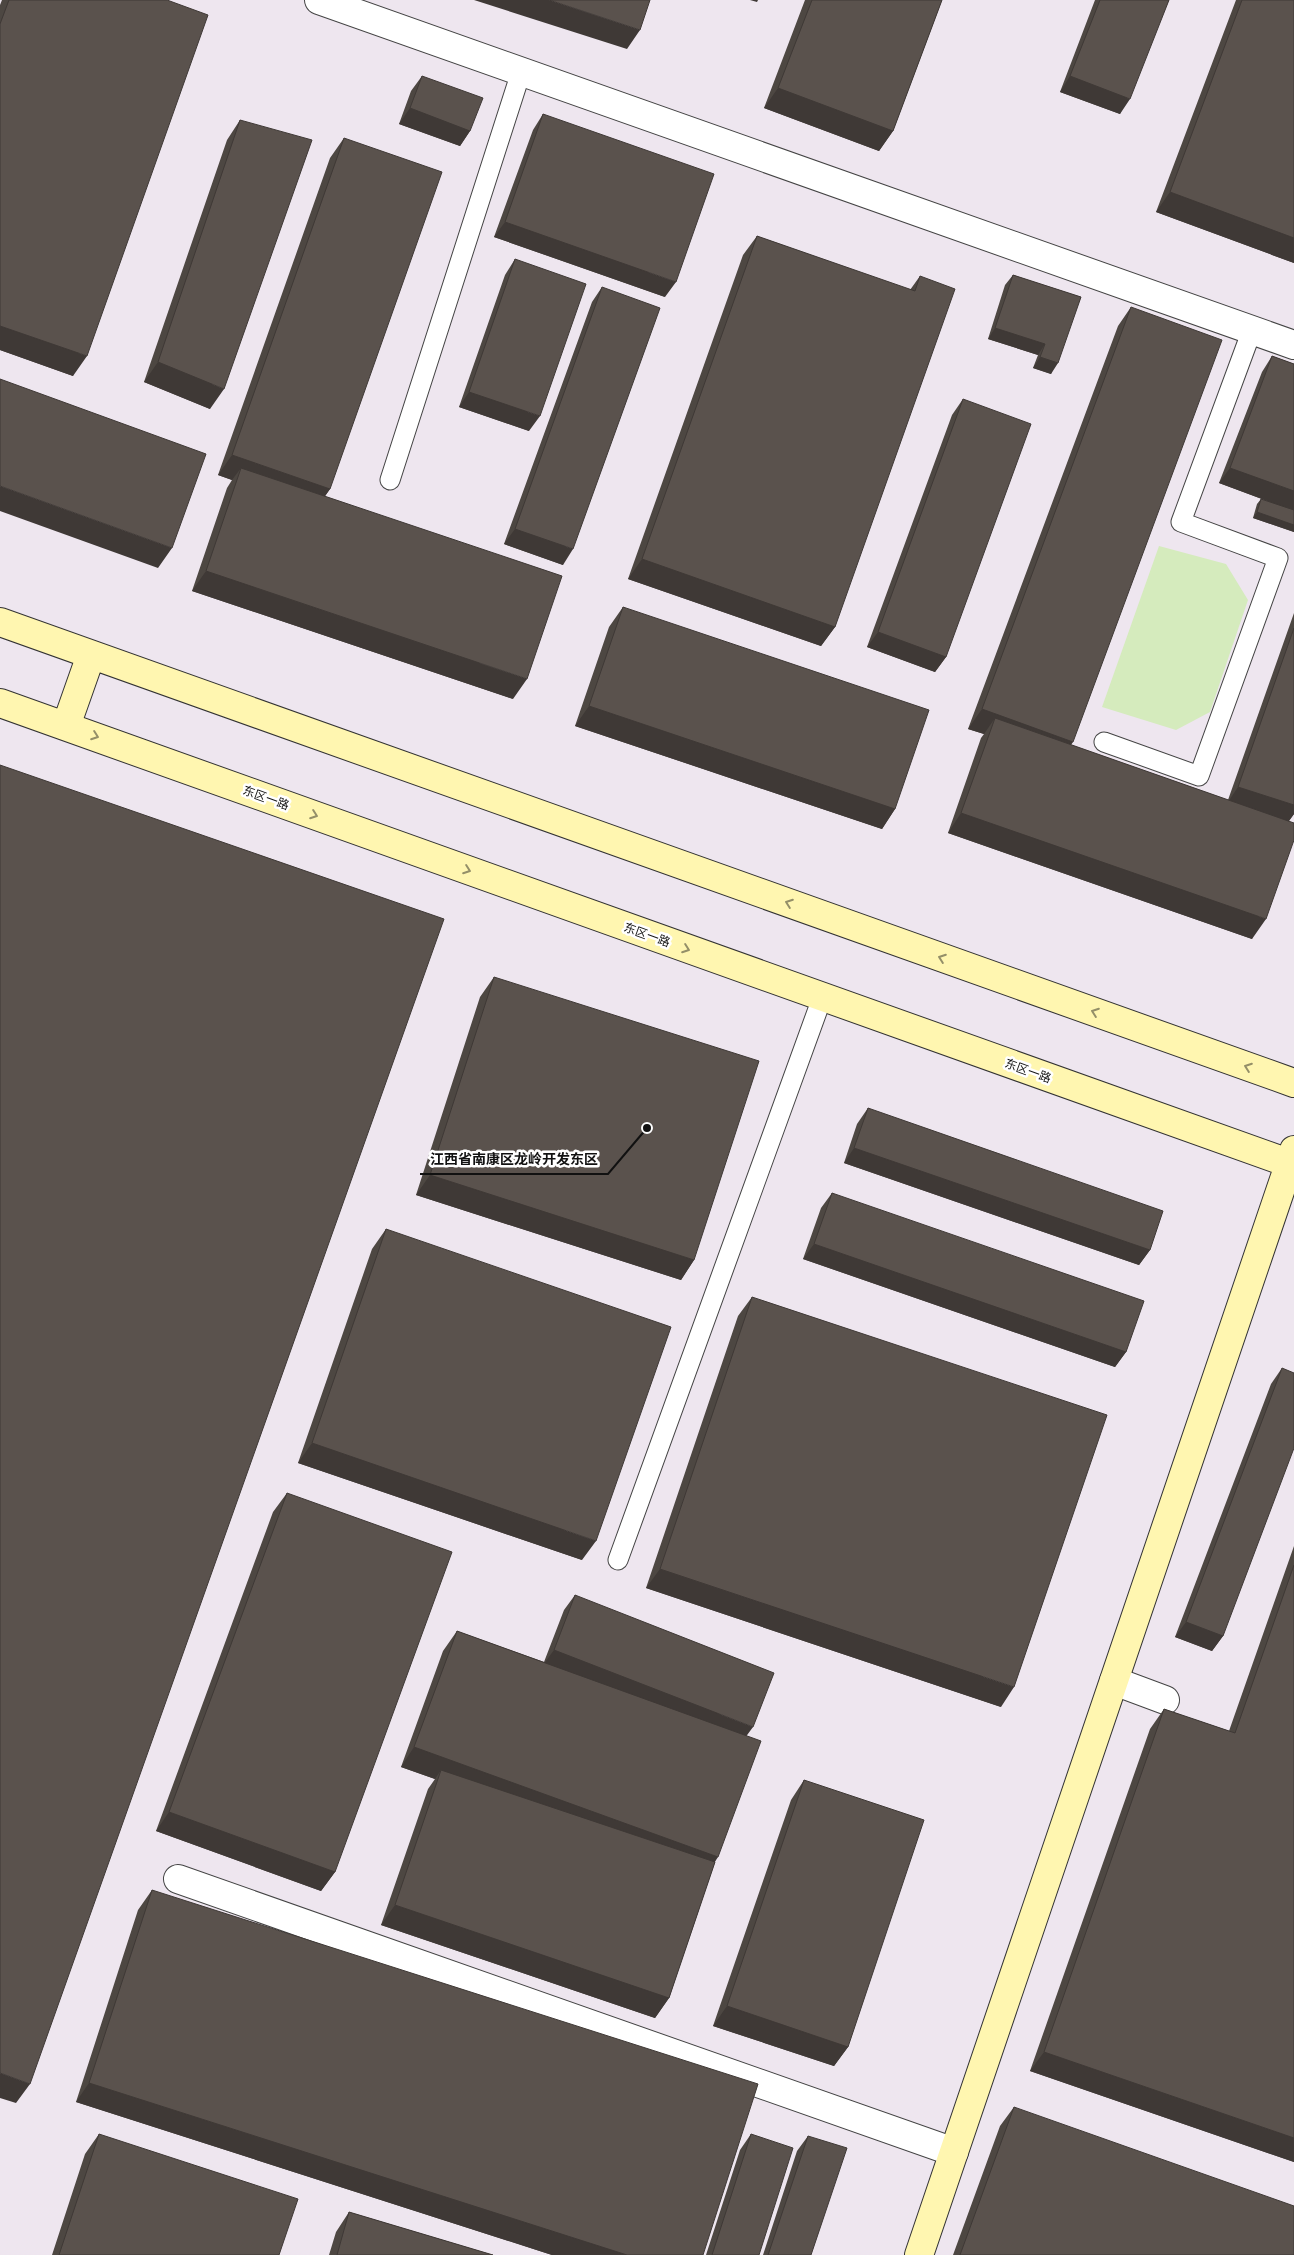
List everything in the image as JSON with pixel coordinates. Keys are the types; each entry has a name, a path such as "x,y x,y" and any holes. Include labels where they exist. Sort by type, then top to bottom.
{"main road":[{"path":"0,622 1294,1083"},
{"path":"66,726 91,655"},
{"name":"东区一路","path":"0,703 822,998 1292,1159"},
{"path":"919,2255 1292,1159"}],"street":[{"path":"318,0 1294,345"},
{"path":"1114,1681 1165,1700"},
{"path":"178,1879 954,2152"}],"lane":[{"path":"390,480 521,72"},
{"path":"1104,742 1199,776 1275,567 1278,558 1181,522 1252,330"},
{"path":"618,1560 822,998"}],"shaded area":[{"path":"0,0 1294,0 1294,2255 0,2255"}],"green space":[{"path":"1159,546 1226,564 1248,600 1210,712 1176,730 1102,707"}],"building":[{"path":"9,0 167,0 208,15 87,356 0,326 0,24"},
{"path":"549,0 650,0 640,30"},
{"path":"812,0 942,0 893,131 778,88"},
{"path":"1100,0 1169,0 1130,99 1070,76"},
{"path":"1242,0 1294,0 1294,238 1170,192"},
{"path":"422,76 483,98 470,131 410,108"},
{"path":"543,114 714,174 676,282 505,222"},
{"path":"240,120 312,140 224,389 158,362"},
{"path":"344,138 442,172 330,489 232,455"},
{"path":"757,236 915,291 920,276 955,289 835,627 642,559"},
{"path":"515,259 586,284 540,416 469,392"},
{"path":"1013,275 1081,297 1058,363 1040,357 1045,344 995,328"},
{"path":"602,287 660,308 573,549 515,529"},
{"path":"1131,307 1222,340 1073,742 982,709"},
{"path":"1272,356 1294,364 1294,491 1230,468"},
{"path":"0,379 206,454 172,548 0,486"},
{"path":"963,399 1031,424 946,657 878,632"},
{"path":"241,468 562,576 527,679 206,571"},
{"path":"1261,499 1294,510 1294,525 1257,512"},
{"path":"623,607 929,710 895,809 589,706"},
{"path":"1294,628 1294,805 1238,787"},
{"path":"995,718 1294,823 1294,840 1266,919 961,813"},
{"path":"0,765 444,919 30,2084 0,2073"},
{"path":"494,977 759,1061 694,1260 430,1175"},
{"path":"868,1108 1163,1211 1150,1250 854,1148"},
{"path":"832,1193 1144,1301 1126,1352 814,1244"},
{"path":"386,1229 671,1327 596,1541 312,1443"},
{"path":"752,1297 1107,1415 1014,1687 660,1569"},
{"path":"1282,1368 1294,1373 1294,1448 1223,1636 1186,1622"},
{"path":"287,1493 452,1552 335,1872 169,1812"},
{"path":"1294,1565 1294,2138 1044,2052 1164,1709 1235,1733"},
{"path":"575,1595 774,1673 753,1727 554,1650"},
{"path":"457,1631 761,1741 718,1857 414,1747"},
{"path":"441,1770 715,1862 669,1998 395,1905"},
{"path":"804,1780 924,1820 848,2047 727,2006"},
{"path":"152,1890 758,2084 703,2255 627,2255 89,2083"},
{"path":"1014,2107 1294,2206 1294,2255 960,2255"},
{"path":"99,2134 298,2199 279,2255 59,2255"},
{"path":"751,2134 793,2148 759,2255 712,2255"},
{"path":"808,2136 847,2148 811,2255 768,2255"},
{"path":"349,2212 493,2255 337,2255"}],"place":[{"name":"江西省南康区龙岭开发东区","path":"647,1128"}]}
